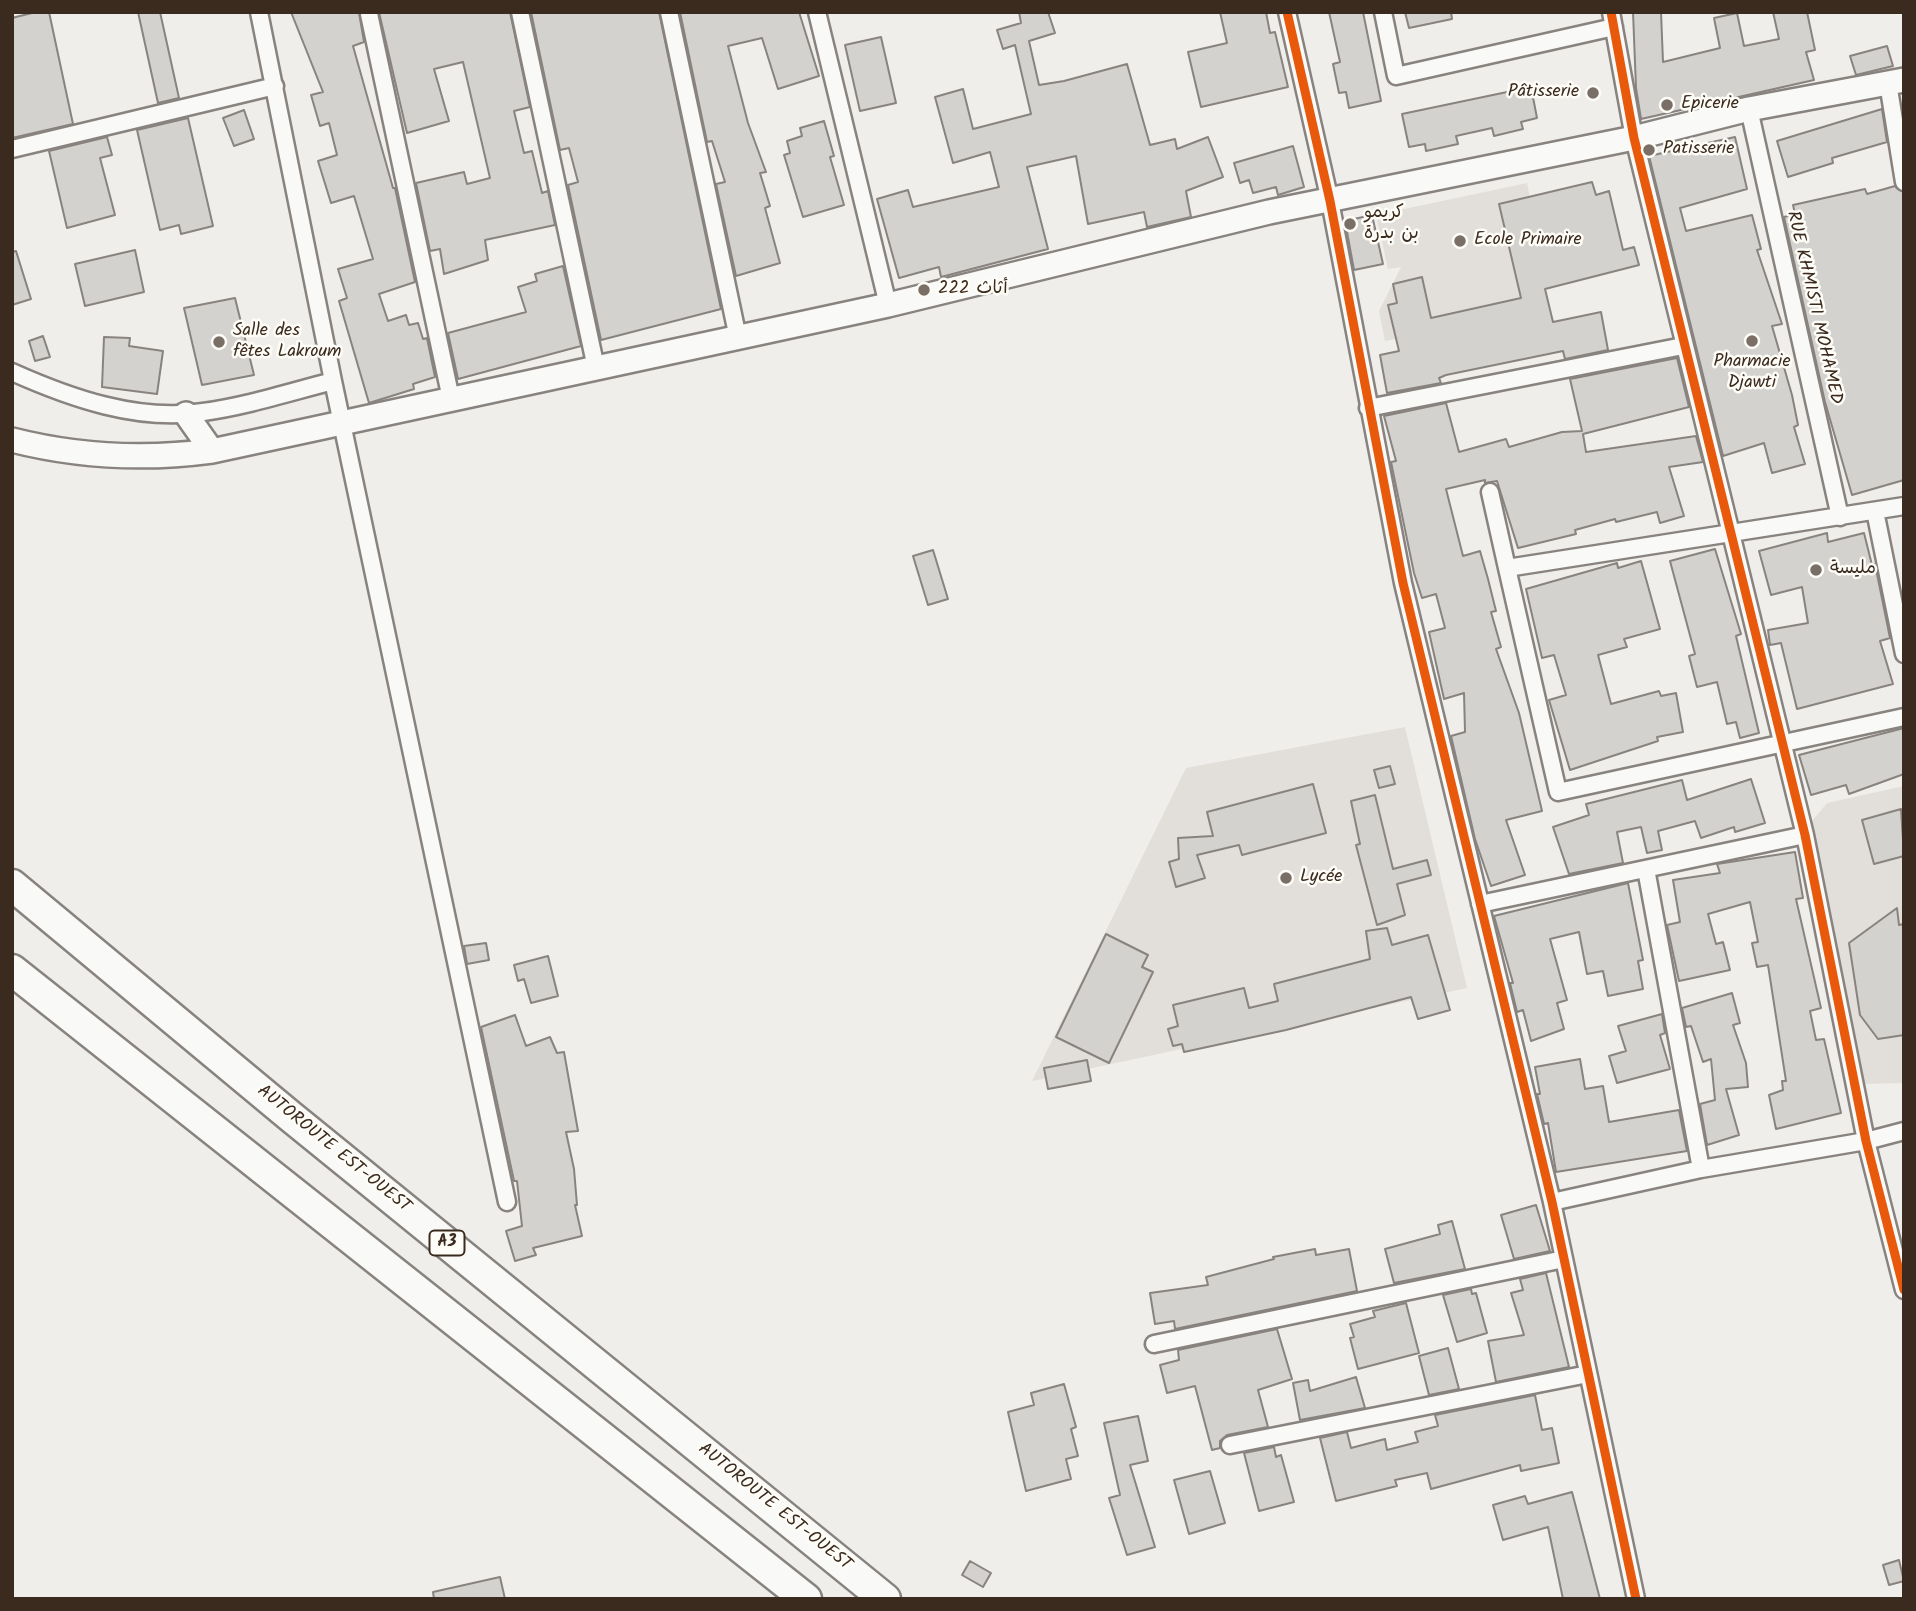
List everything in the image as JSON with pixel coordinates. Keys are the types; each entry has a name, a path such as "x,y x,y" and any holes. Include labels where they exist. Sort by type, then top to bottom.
{"highway":[{"name":"AUTOROUTE EST-OUEST","path":"12,885 301,1125 885,1599"},
{"path":"12,970 806,1599"}],"main road":[{"path":"12,440 72,453 107,456 178,456 212,451 888,305 1269,212 1634,138 1749,108 1896,82"},
{"path":"186,414 212,451"}],"street":[{"path":"259,12 333,382 507,1202"},
{"path":"520,12 596,368"},
{"path":"669,12 738,338"},
{"path":"817,12 888,305"},
{"path":"1287,12 1330,201 1403,583 1552,1202 1636,1599"},
{"path":"1383,12 1396,76 1613,19 1634,138 1805,835 1866,1141 1904,1290"},
{"path":"369,14 451,399"},
{"path":"1896,82 1904,181"},
{"path":"12,149 275,86"},
{"name":"RUE KHMISTI MOHAMED","path":"1749,108 1840,517"},
{"path":"1368,408 1683,346"},
{"path":"12,372 69,395 107,406 186,414 215,410 333,382"},
{"path":"1490,492 1558,792 1782,741 1904,717"},
{"path":"1507,568 1904,506"},
{"path":"1875,511 1904,654"},
{"path":"1480,904 1805,835"},
{"path":"1646,869 1701,1169"},
{"path":"1552,1202 1701,1169 1866,1141 1904,1131"},
{"path":"1154,1344 1564,1259"},
{"path":"1230,1445 1588,1374"}],"shaded area":[{"name":"Ecole Primaire","path":"1527,183 1546,279 1531,311 1385,341 1379,311 1401,267 1388,269 1376,215"},
{"name":"Lycée","path":"1405,727 1467,988 1032,1081 1186,768"},
{"path":"1904,786 1904,1083 1860,1084 1812,821 1827,803"}],"building":[{"path":"49,12 73,124 12,138 12,18"},
{"path":"138,12 160,12 179,98 158,103"},
{"path":"291,12 359,12 364,42 353,46 395,188 415,282 379,294 388,321 406,315 409,325 418,323 423,339 427,338 435,377 413,384 414,389 369,403 339,301 347,298 338,269 373,259 354,196 331,203 318,161 337,155 329,123 320,126 311,95 323,92"},
{"path":"379,12 510,12 530,107 514,111 524,153 532,151 542,193 548,191 555,225 485,240 488,260 444,274 440,249 430,251 416,183 464,172 467,184 490,178 463,62 434,69 449,121 407,133"},
{"path":"531,12 659,12 721,309 601,340 568,185 578,182 569,148 560,150"},
{"path":"680,12 799,12 819,76 778,89 762,38 728,46 748,123 766,172 760,173 770,206 765,208 780,263 736,276 716,184 725,182 712,141 707,142"},
{"path":"1019,12 1048,12 1055,33 1029,41 1039,85 1127,64 1150,145 1175,139 1177,149 1208,137 1223,177 1186,191 1191,217 1147,227 1144,212 1088,224 1076,156 1027,167 1048,249 941,277 939,267 899,278 877,199 908,190 913,207 999,187 990,152 953,163 935,97 963,89 973,129 1031,114 1015,45 1003,49 997,30 1021,23"},
{"path":"1220,12 1266,12 1270,33 1275,32 1288,87 1201,107 1188,52 1227,43"},
{"path":"1329,12 1363,12 1381,101 1349,108 1346,92 1339,93 1333,64 1340,62"},
{"path":"1405,12 1451,12 1452,19 1409,28"},
{"path":"1633,12 1661,12 1663,62 1720,48 1714,18 1737,13 1744,46 1779,39 1773,12 1807,12 1815,50 1806,52 1814,80 1641,119 1636,88"},
{"path":"881,37 896,103 860,111 845,45"},
{"path":"1887,46 1893,66 1856,75 1850,56"},
{"path":"1531,87 1537,118 1521,122 1523,129 1494,136 1492,128 1456,136 1458,144 1426,151 1425,144 1409,147 1402,114"},
{"path":"1882,109 1887,142 1832,158 1833,163 1788,177 1777,141"},
{"path":"244,110 254,139 234,146 223,118"},
{"path":"188,118 213,226 181,234 179,225 160,230 137,130"},
{"path":"824,121 834,156 830,157 844,205 803,217 784,155 790,153 787,141 802,136 800,128"},
{"path":"107,137 112,155 100,158 115,215 67,228 49,151"},
{"path":"1735,137 1747,189 1680,208 1686,231 1752,215 1761,249 1757,250 1782,324 1772,326 1792,395 1798,425 1794,427 1805,464 1772,473 1764,443 1723,456 1649,156"},
{"path":"1293,146 1304,187 1278,195 1276,187 1253,193 1249,180 1240,183 1234,163"},
{"path":"1592,182 1596,195 1609,191 1623,250 1634,247 1639,265 1545,289 1553,322 1601,312 1608,350 1565,359 1563,351 1446,375 1439,378 1441,383 1387,393 1380,355 1399,351 1388,305 1397,303 1393,284 1422,277 1431,318 1521,298 1499,204"},
{"path":"1895,186 1904,192 1904,480 1852,495 1825,402 1784,217 1795,214 1793,205 1865,189 1867,194"},
{"path":"1372,215 1383,264 1354,270 1345,221"},
{"path":"135,250 144,292 85,306 75,264"},
{"path":"16,251 31,299 12,305 12,252"},
{"path":"563,266 581,346 458,379 448,333 526,312 518,287 537,281 535,274"},
{"name":"Salle des fêtes Lakroum","path":"235,298 254,375 202,385 184,308"},
{"path":"43,336 50,357 35,361 29,341"},
{"path":"104,337 130,338 129,346 163,351 157,394 102,387"},
{"path":"1677,358 1689,407 1583,434 1586,452 1696,436 1703,462 1669,467 1684,516 1660,523 1657,512 1616,522 1615,519 1575,530 1576,534 1518,548 1497,481 1485,483 1485,480 1446,489 1463,556 1480,551 1496,611 1491,612 1501,647 1496,649 1519,713 1542,811 1506,820 1525,875 1491,886 1475,839 1451,736 1465,732 1464,693 1444,699 1429,632 1445,628 1436,594 1422,598 1414,573 1391,462 1396,461 1384,416 1446,403 1459,452 1506,439 1509,447 1562,432 1582,431 1570,379"},
{"path":"1827,533 1828,542 1864,533 1872,565 1875,564 1890,638 1880,641 1893,684 1797,709 1781,643 1770,645 1768,630 1808,623 1802,587 1771,595 1759,551"},
{"path":"1715,549 1741,634 1736,636 1759,733 1740,738 1736,722 1727,724 1717,682 1697,687 1689,656 1695,654 1670,561"},
{"path":"933,550 948,599 928,605 913,556"},
{"path":"1641,561 1660,629 1624,639 1627,647 1598,655 1611,704 1659,691 1661,696 1676,693 1683,732 1657,737 1658,741 1570,770 1549,700 1566,695 1554,655 1542,658 1526,589 1617,563 1618,568"},
{"path":"1904,728 1904,774 1849,794 1846,785 1811,795 1799,755"},
{"path":"1390,766 1395,784 1379,788 1374,770"},
{"path":"1751,779 1765,823 1735,832 1734,827 1701,838 1695,821 1658,831 1662,850 1647,853 1641,827 1617,832 1623,863 1569,874 1553,827 1589,815 1586,804 1682,780 1687,800"},
{"path":"1313,784 1326,833 1242,855 1239,845 1197,855 1205,878 1176,887 1169,862 1179,859 1178,838 1213,836 1207,812"},
{"path":"1375,795 1393,869 1427,860 1431,875 1397,884 1405,915 1377,925 1356,845 1360,844 1351,801"},
{"path":"1901,809 1904,856 1874,864 1862,820"},
{"path":"1795,852 1803,898 1796,899 1821,1008 1810,1011 1816,1040 1824,1039 1841,1113 1776,1129 1769,1095 1783,1090 1782,1081 1786,1081 1768,965 1757,967 1752,943 1758,942 1750,902 1708,914 1716,944 1723,942 1730,970 1679,981 1667,925 1680,922 1673,880 1720,873 1717,864"},
{"path":"1628,883 1643,960 1638,961 1643,989 1608,996 1603,971 1587,974 1579,932 1550,939 1567,1000 1557,1003 1564,1029 1531,1041 1523,1010 1517,1012 1510,983 1513,983 1494,916"},
{"path":"1897,908 1899,925 1904,924 1904,1035 1878,1039 1860,1015 1849,943"},
{"path":"1387,928 1392,945 1428,935 1450,1010 1418,1019 1411,997 1286,1030 1184,1052 1182,1044 1173,1046 1168,1029 1178,1026 1173,1005 1244,988 1249,1008 1278,1001 1274,984 1370,959 1366,931"},
{"path":"1106,934 1148,955 1142,967 1153,972 1109,1063 1056,1037"},
{"path":"486,943 489,960 467,964 464,946"},
{"path":"548,956 558,996 531,1003 524,979 518,981 514,965"},
{"path":"1732,993 1740,1023 1733,1025 1746,1063 1748,1087 1726,1089 1739,1135 1707,1145 1700,1104 1715,1100 1711,1059 1703,1062 1691,1026 1686,1027 1682,1008"},
{"path":"1662,1014 1665,1033 1660,1035 1670,1069 1617,1083 1609,1056 1626,1051 1618,1026"},
{"path":"515,1015 526,1046 550,1037 557,1053 564,1052 578,1131 566,1132 574,1169 575,1205 582,1236 533,1248 536,1255 515,1261 506,1231 522,1226 517,1181 514,1181 481,1027"},
{"path":"1580,1059 1585,1089 1603,1086 1609,1122 1679,1110 1687,1151 1556,1172 1548,1123 1544,1124 1537,1094 1540,1094 1535,1067"},
{"path":"1087,1060 1091,1081 1048,1089 1044,1068"},
{"path":"1536,1205 1550,1251 1514,1259 1501,1215"},
{"path":"1452,1221 1465,1269 1394,1283 1385,1249 1440,1234 1438,1225"},
{"path":"1315,1249 1316,1255 1349,1249 1357,1291 1175,1329 1174,1321 1155,1324 1150,1293 1208,1285 1206,1277 1274,1259 1273,1257"},
{"path":"1546,1273 1569,1367 1496,1382 1488,1341 1524,1335 1511,1293 1523,1290 1520,1279"},
{"path":"1471,1289 1472,1294 1476,1293 1487,1333 1457,1342 1443,1295"},
{"path":"1406,1303 1419,1353 1358,1369 1350,1338 1354,1337 1350,1324 1375,1317 1373,1311"},
{"path":"1277,1329 1292,1379 1258,1390 1268,1427 1227,1435 1220,1441 1220,1448 1212,1450 1195,1386 1167,1393 1160,1365 1179,1360 1178,1350"},
{"path":"1448,1348 1459,1389 1429,1395 1419,1356"},
{"path":"1356,1377 1365,1408 1300,1420 1293,1383 1308,1380 1310,1391"},
{"path":"1064,1384 1076,1427 1071,1429 1078,1456 1066,1459 1071,1479 1026,1491 1008,1412 1034,1405 1031,1393"},
{"path":"1535,1395 1542,1430 1552,1428 1559,1463 1521,1471 1520,1465 1431,1489 1427,1473 1395,1480 1397,1486 1336,1501 1320,1438 1347,1432 1351,1448 1385,1439 1387,1450 1418,1442 1415,1432 1438,1426 1435,1415"},
{"path":"1138,1416 1148,1461 1130,1465 1155,1547 1127,1555 1109,1498 1120,1495 1104,1423"},
{"path":"1274,1447 1276,1457 1281,1455 1294,1502 1259,1511 1244,1453"},
{"path":"1210,1471 1225,1523 1189,1534 1174,1480"},
{"path":"1572,1492 1600,1599 1563,1599 1548,1527 1503,1540 1493,1505 1525,1496 1528,1504"},
{"path":"1899,1560 1904,1581 1889,1585 1883,1565"},
{"path":"970,1561 991,1573 983,1587 962,1575"},
{"path":"500,1577 505,1599 434,1599 433,1592"}],"cycle path":[{"path":"1287,12 1330,201 1403,583 1552,1202 1636,1599"},
{"path":"1611,12 1634,138 1805,835 1866,1141 1904,1290"}],"place":[{"name":"Pâtisserie","path":"1593,93"},
{"name":"Epicerie","path":"1667,105"},
{"name":"Patisserie","path":"1649,150"},
{"name":"كريمو بن بدرة","path":"1350,224"},
{"name":"Ecole Primaire","path":"1460,241"},
{"name":"أثاث 222","path":"924,290"},
{"name":"Pharmacie Djawti","path":"1752,341"},
{"name":"Salle des fêtes Lakroum","path":"219,342"},
{"name":"مليسة","path":"1816,570"},
{"name":"Lycée","path":"1286,878"}]}
